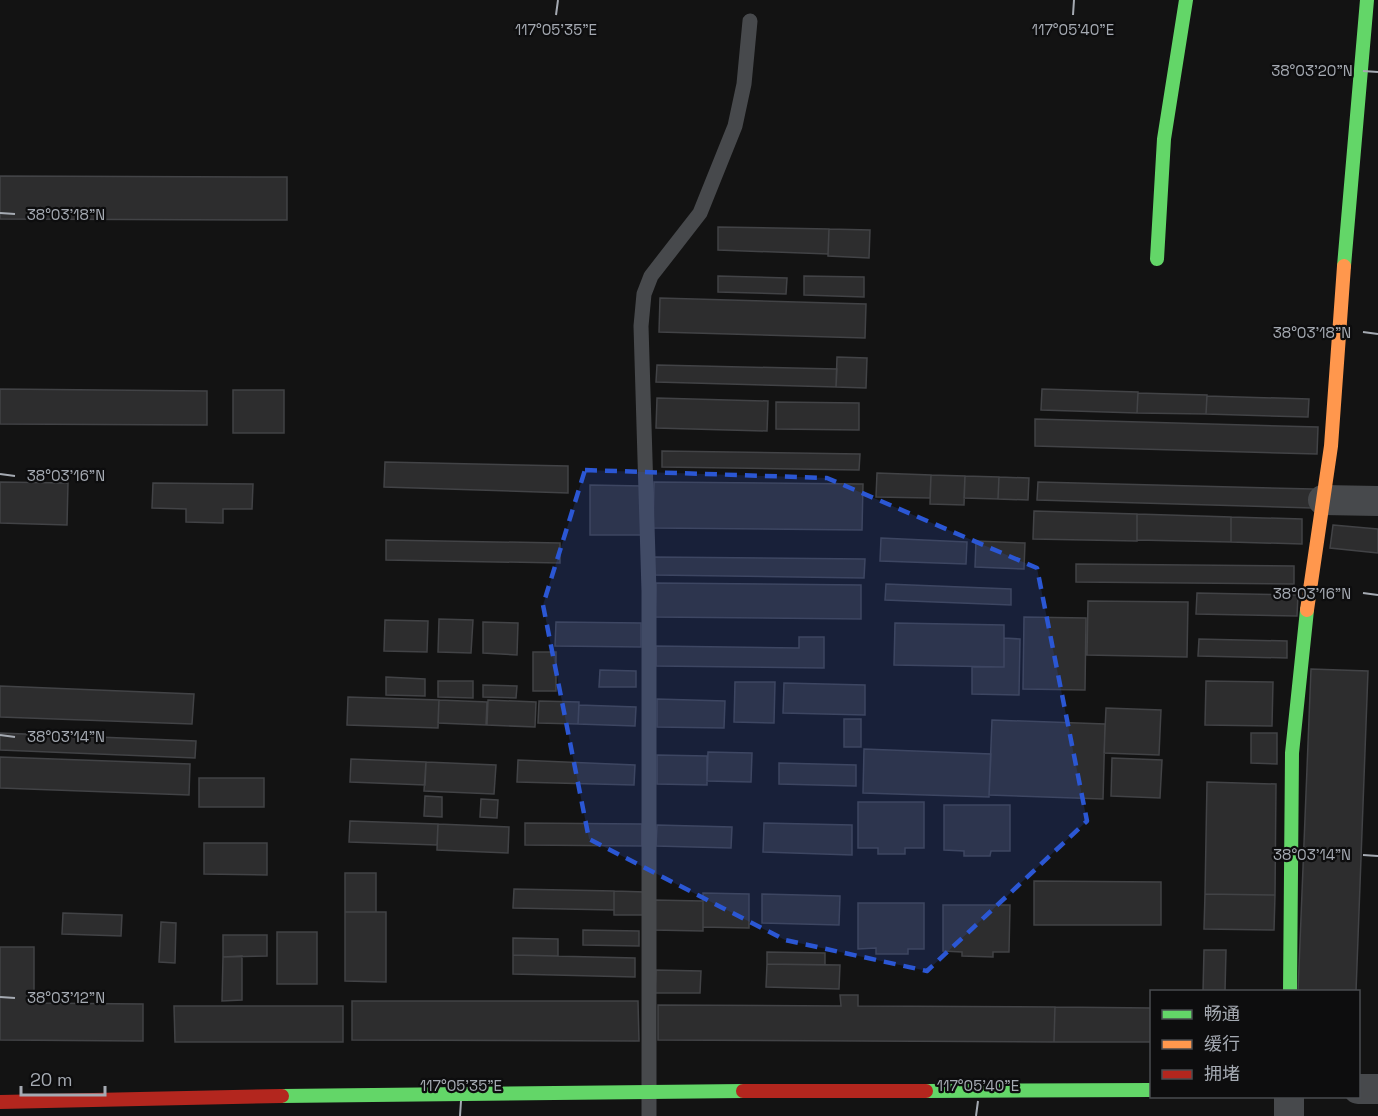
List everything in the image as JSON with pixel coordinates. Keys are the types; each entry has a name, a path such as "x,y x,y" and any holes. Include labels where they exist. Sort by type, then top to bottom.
{"street":[{"path":"1157,259 1164,139 1186,0"},
{"path":"1290,990 1292,753 1304,635 1331,446 1349,189 1367,0"},
{"path":"1323,500 1378,501"},
{"path":"1360,1089 1378,1089"},
{"path":"0,1102 649,1092 1150,1090"},
{"path":"1289,1098 1289,1116"}],"lane":[{"path":"649,1116 649,591 641,326 644,294 651,276 700,213 735,126 744,84 750,21"}],"highlighted area":[{"path":"585,470 827,478 1037,568 1087,821 927,971 785,940 589,839 543,605"}],"building":[{"path":"0,176 287,177 287,220 0,219"},
{"path":"718,227 829,229 828,254 718,250"},
{"path":"829,229 870,230 869,258 828,256"},
{"path":"718,276 787,278 786,294 718,292"},
{"path":"804,276 864,277 864,297 804,295"},
{"path":"660,298 866,304 865,338 659,332"},
{"path":"837,357 867,358 866,388 836,387"},
{"path":"657,365 837,369 836,387 656,382"},
{"path":"0,389 207,391 207,425 0,424"},
{"path":"1042,389 1138,392 1137,413 1041,410"},
{"path":"233,390 284,390 284,433 233,433"},
{"path":"1138,393 1207,395 1206,414 1137,413"},
{"path":"1207,396 1309,399 1308,417 1206,414"},
{"path":"657,398 768,401 767,431 656,428"},
{"path":"776,402 859,403 859,430 776,429"},
{"path":"1035,419 1318,427 1317,454 1035,446"},
{"path":"662,451 860,454 859,470 662,467"},
{"path":"385,462 568,466 568,493 384,487"},
{"path":"877,473 931,475 930,498 876,497"},
{"path":"931,475 965,476 964,505 930,504"},
{"path":"965,476 999,477 998,499 964,498"},
{"path":"999,477 1029,478 1028,500 998,499"},
{"path":"0,482 68,483 67,525 0,523"},
{"path":"654,482 863,484 862,530 653,528"},
{"path":"1038,482 1313,489 1312,508 1037,500"},
{"path":"153,483 253,484 252,509 223,509 223,523 186,522 186,509 152,508"},
{"path":"590,485 643,486 643,535 590,535"},
{"path":"1034,511 1137,514 1137,541 1033,539"},
{"path":"1137,514 1231,517 1231,542 1137,540"},
{"path":"1231,517 1302,519 1302,544 1231,542"},
{"path":"1333,525 1378,529 1378,553 1330,548"},
{"path":"881,538 967,542 966,564 880,561"},
{"path":"386,540 560,543 560,563 386,560"},
{"path":"976,541 1025,543 1024,569 975,567"},
{"path":"654,557 865,559 864,578 654,575"},
{"path":"1076,564 1294,566 1294,584 1076,582"},
{"path":"656,583 861,585 861,619 655,617"},
{"path":"886,584 1011,589 1011,605 885,600"},
{"path":"1197,593 1298,595 1297,616 1196,614"},
{"path":"1088,601 1188,602 1187,657 1087,655"},
{"path":"1024,617 1086,618 1085,690 1023,689"},
{"path":"439,619 473,620 471,653 438,652"},
{"path":"385,620 428,621 427,652 384,651"},
{"path":"483,622 518,623 517,655 483,653"},
{"path":"556,622 641,623 641,647 555,646"},
{"path":"895,623 1004,625 1004,667 894,665"},
{"path":"799,637 824,637 824,668 656,666 656,646 799,648"},
{"path":"1004,638 1020,639 1019,695 972,694 972,667 1004,667"},
{"path":"1199,639 1287,641 1287,658 1198,656"},
{"path":"533,652 556,652 556,691 533,691"},
{"path":"1311,669 1368,671 1356,990 1298,990"},
{"path":"600,670 636,671 636,687 599,687"},
{"path":"386,677 425,679 425,696 386,695"},
{"path":"438,681 473,681 473,698 438,697"},
{"path":"1206,681 1273,682 1272,726 1205,725"},
{"path":"735,682 775,682 774,723 734,722"},
{"path":"784,683 865,685 865,715 783,713"},
{"path":"483,685 517,686 516,698 483,697"},
{"path":"0,686 194,694 192,724 0,717"},
{"path":"348,697 439,700 438,728 347,725"},
{"path":"657,699 725,701 724,728 657,727"},
{"path":"439,700 487,702 486,725 438,723"},
{"path":"488,700 536,702 535,727 487,725"},
{"path":"539,701 579,702 578,724 538,723"},
{"path":"579,705 636,707 635,726 578,724"},
{"path":"1106,708 1161,710 1159,755 1104,753"},
{"path":"844,719 861,719 861,747 844,747"},
{"path":"992,720 1105,724 1103,799 989,795"},
{"path":"0,733 196,741 195,758 0,750"},
{"path":"1251,733 1277,733 1277,764 1251,763"},
{"path":"864,749 991,754 989,797 863,793"},
{"path":"708,752 752,753 751,782 707,781"},
{"path":"657,755 707,756 707,785 657,784"},
{"path":"0,757 190,764 189,795 0,788"},
{"path":"1112,758 1162,760 1160,798 1111,796"},
{"path":"351,759 426,762 425,785 350,782"},
{"path":"518,760 635,765 634,785 517,782"},
{"path":"426,762 496,765 494,794 424,791"},
{"path":"779,763 856,765 856,786 779,784"},
{"path":"199,778 264,778 264,807 199,807"},
{"path":"1207,782 1276,784 1275,895 1205,894"},
{"path":"425,796 442,797 442,817 424,816"},
{"path":"481,799 498,800 497,818 480,817"},
{"path":"858,802 924,802 924,848 905,848 905,854 878,854 878,848 858,848"},
{"path":"944,805 1010,805 1010,851 991,851 990,856 964,856 964,851 944,850"},
{"path":"350,821 438,824 437,845 349,842"},
{"path":"525,823 642,824 642,846 525,845"},
{"path":"764,823 852,825 852,855 763,852"},
{"path":"438,824 509,827 508,853 437,850"},
{"path":"657,825 732,827 731,848 656,846"},
{"path":"204,843 267,843 267,875 204,874"},
{"path":"345,873 376,873 376,912 345,912"},
{"path":"1034,881 1161,882 1161,925 1034,925"},
{"path":"514,889 614,891 614,910 513,908"},
{"path":"614,891 645,892 644,915 614,915"},
{"path":"703,893 749,894 749,928 703,927"},
{"path":"762,894 840,896 839,925 762,923"},
{"path":"1205,894 1275,895 1274,930 1204,929"},
{"path":"654,900 703,901 703,931 653,930"},
{"path":"858,903 924,903 924,949 908,949 908,954 876,954 876,948 858,949"},
{"path":"943,905 1010,905 1009,952 993,952 993,957 962,956 962,952 943,951"},
{"path":"345,912 386,912 386,982 345,981"},
{"path":"63,913 122,915 121,936 62,934"},
{"path":"161,922 176,923 175,963 159,962"},
{"path":"583,930 639,931 639,946 583,945"},
{"path":"277,932 317,932 317,984 277,984"},
{"path":"223,935 267,935 267,956 223,957"},
{"path":"513,938 558,939 558,956 513,955"},
{"path":"0,947 34,947 34,1003 143,1004 143,1041 0,1040"},
{"path":"1204,950 1226,950 1225,990 1203,990"},
{"path":"767,952 825,953 825,965 767,964"},
{"path":"513,955 635,958 635,977 513,974"},
{"path":"242,956 242,1000 222,1001 223,957"},
{"path":"767,964 840,965 839,989 766,987"},
{"path":"656,970 701,971 700,993 655,993"},
{"path":"840,995 858,995 858,1006 1055,1007 1054,1042 658,1040 658,1005 841,1006"},
{"path":"352,1001 638,1001 639,1041 352,1040"},
{"path":"174,1006 343,1006 343,1042 175,1042"},
{"path":"1055,1007 1150,1008 1150,1042 1054,1042"}],"traffic: fast":[{"path":"1157,259 1164,139 1186,0"},
{"path":"1344,266 1367,0"},
{"path":"1290,990 1292,753 1307,610"},
{"path":"926,1091 1150,1090"},
{"path":"282,1096 743,1091"}],"traffic: slow":[{"path":"1307,610 1331,446 1344,266"}],"traffic: jam":[{"path":"743,1091 926,1091"},
{"path":"0,1102 282,1096"}]}
